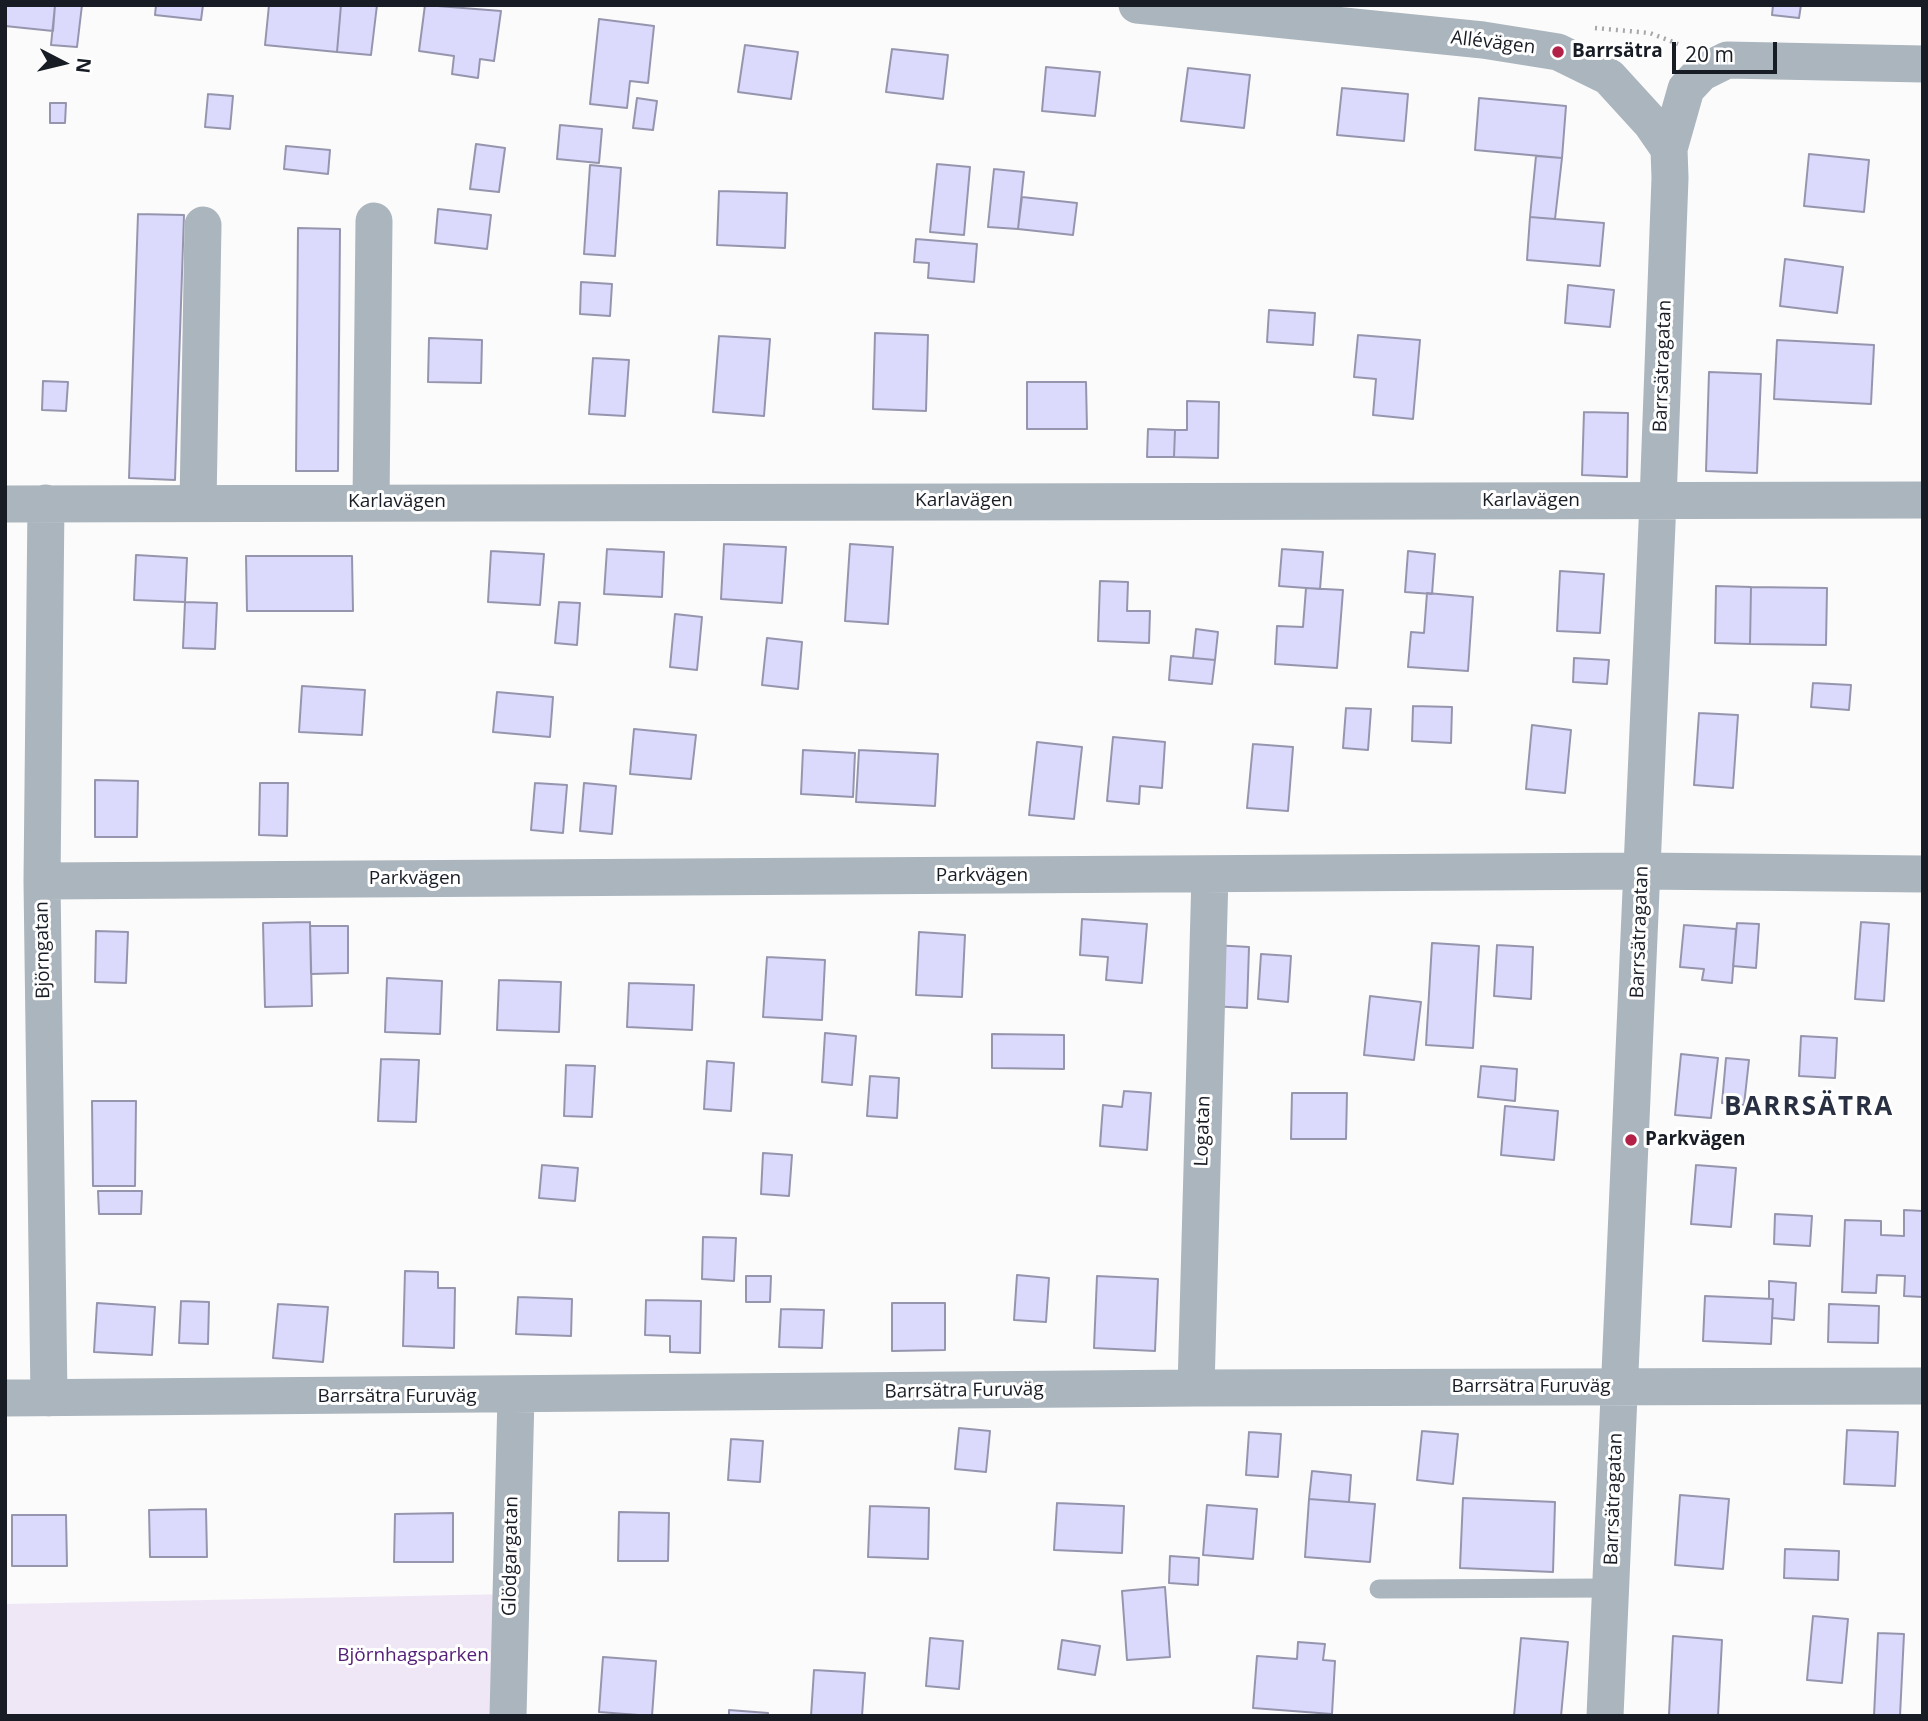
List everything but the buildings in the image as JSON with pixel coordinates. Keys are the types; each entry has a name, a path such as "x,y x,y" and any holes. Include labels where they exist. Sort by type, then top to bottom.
{"street":[{"name":"Allévägen","path":"1138,5 1436,21 1536,47 1581,61 1609,77 1633,100 1669,149"},
{"path":"1669,149 1686,89 1700,73 1727,60 1923,64"},
{"name":"Barrsätragatan","path":"1605,1716 1658,501 1671,178 1669,149"},
{"path":"371,502 374,221"},
{"path":"198,503 204,225"},
{"name":"Karlavägen","path":"5,504 1923,500"},
{"name":"Björngatan","path":"46,503 42,881 49,1398"},
{"name":"Parkvägen","path":"42,881 1642,871 1923,874"},
{"name":"Logatan","path":"1196,1388 1210,875"},
{"name":"Barrsätra Furuväg","path":"5,1398 516,1396 1196,1388 1923,1386"},
{"name":"Glödgargatan","path":"508,1716 516,1396"}],"lane":[{"path":"1379,1589 1610,1588"}],"green space":[{"name":"Björnhagsparken","path":"510,1594 508,1716 5,1716 5,1604"}],"place":[{"name":"Barrsätra","path":"1558,52"},
{"name":"Parkvägen","path":"1631,1140"}],"district":[{"name":"BARRSÄTRA","path":"1809,1108"}]}
